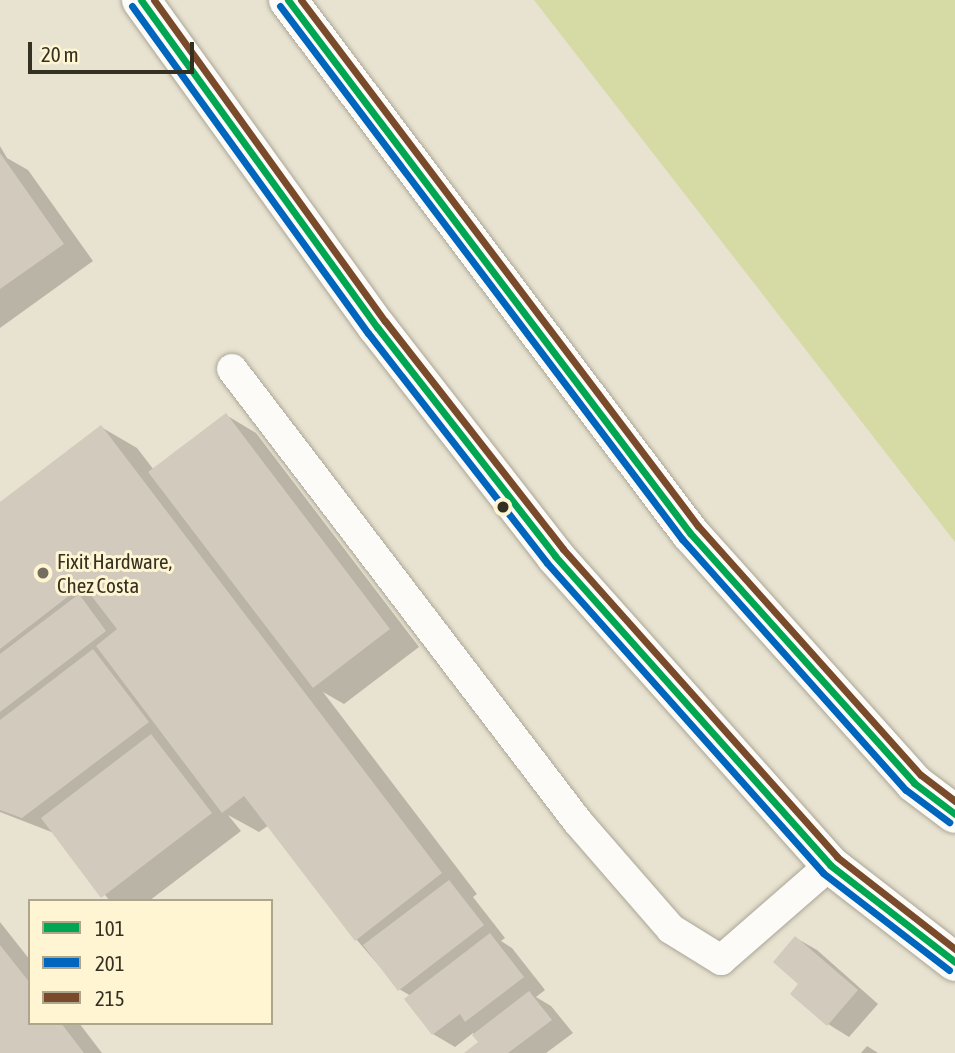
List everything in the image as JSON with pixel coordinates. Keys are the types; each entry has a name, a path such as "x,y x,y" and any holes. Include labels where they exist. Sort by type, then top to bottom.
{"highway":[{"path":"141,0 377,327 555,556 830,864 955,962"},
{"path":"288,0 690,533 914,783 955,814"}],"lane":[{"path":"232,369 579,821 671,929 721,960 830,864"}],"green space":[{"path":"534,0 955,0 955,542"}],"building":[{"path":"0,153 64,244 0,289"},
{"path":"226,413 390,629 313,688 148,472"},
{"path":"101,425 442,873 355,941 244,796 222,813 96,646 117,629 83,585 0,649 0,502"},
{"path":"79,594 106,631 0,712 0,654"},
{"path":"93,649 149,722 22,818 0,810 0,720"},
{"path":"151,734 212,813 101,898 41,818"},
{"path":"449,880 484,925 398,991 363,945"},
{"path":"490,933 524,977 465,1022 460,1014 432,1035 404,999"},
{"path":"795,936 858,990 827,1026 790,994 798,984 773,962"},
{"path":"0,945 28,980 28,1025 63,1025 84,1053 0,1053"},
{"path":"529,991 552,1020 508,1053 464,1053 478,1042 472,1035"}],"transit line":[{"name":"101","path":"141,0 377,327 555,556 830,865 955,962"},
{"name":"215","path":"154,0 385,321 563,549 837,857 955,949"},
{"name":"101","path":"288,0 690,533 914,783 955,814"},
{"name":"215","path":"301,0 698,526 921,775 955,801"},
{"name":"201","path":"132,6 368,333 547,563 823,873 949,970"},
{"name":"201","path":"280,6 682,539 906,790 949,822"}],"place":[{"name":"Fixit Hardware, Chez Costa","path":"43,573"}]}
